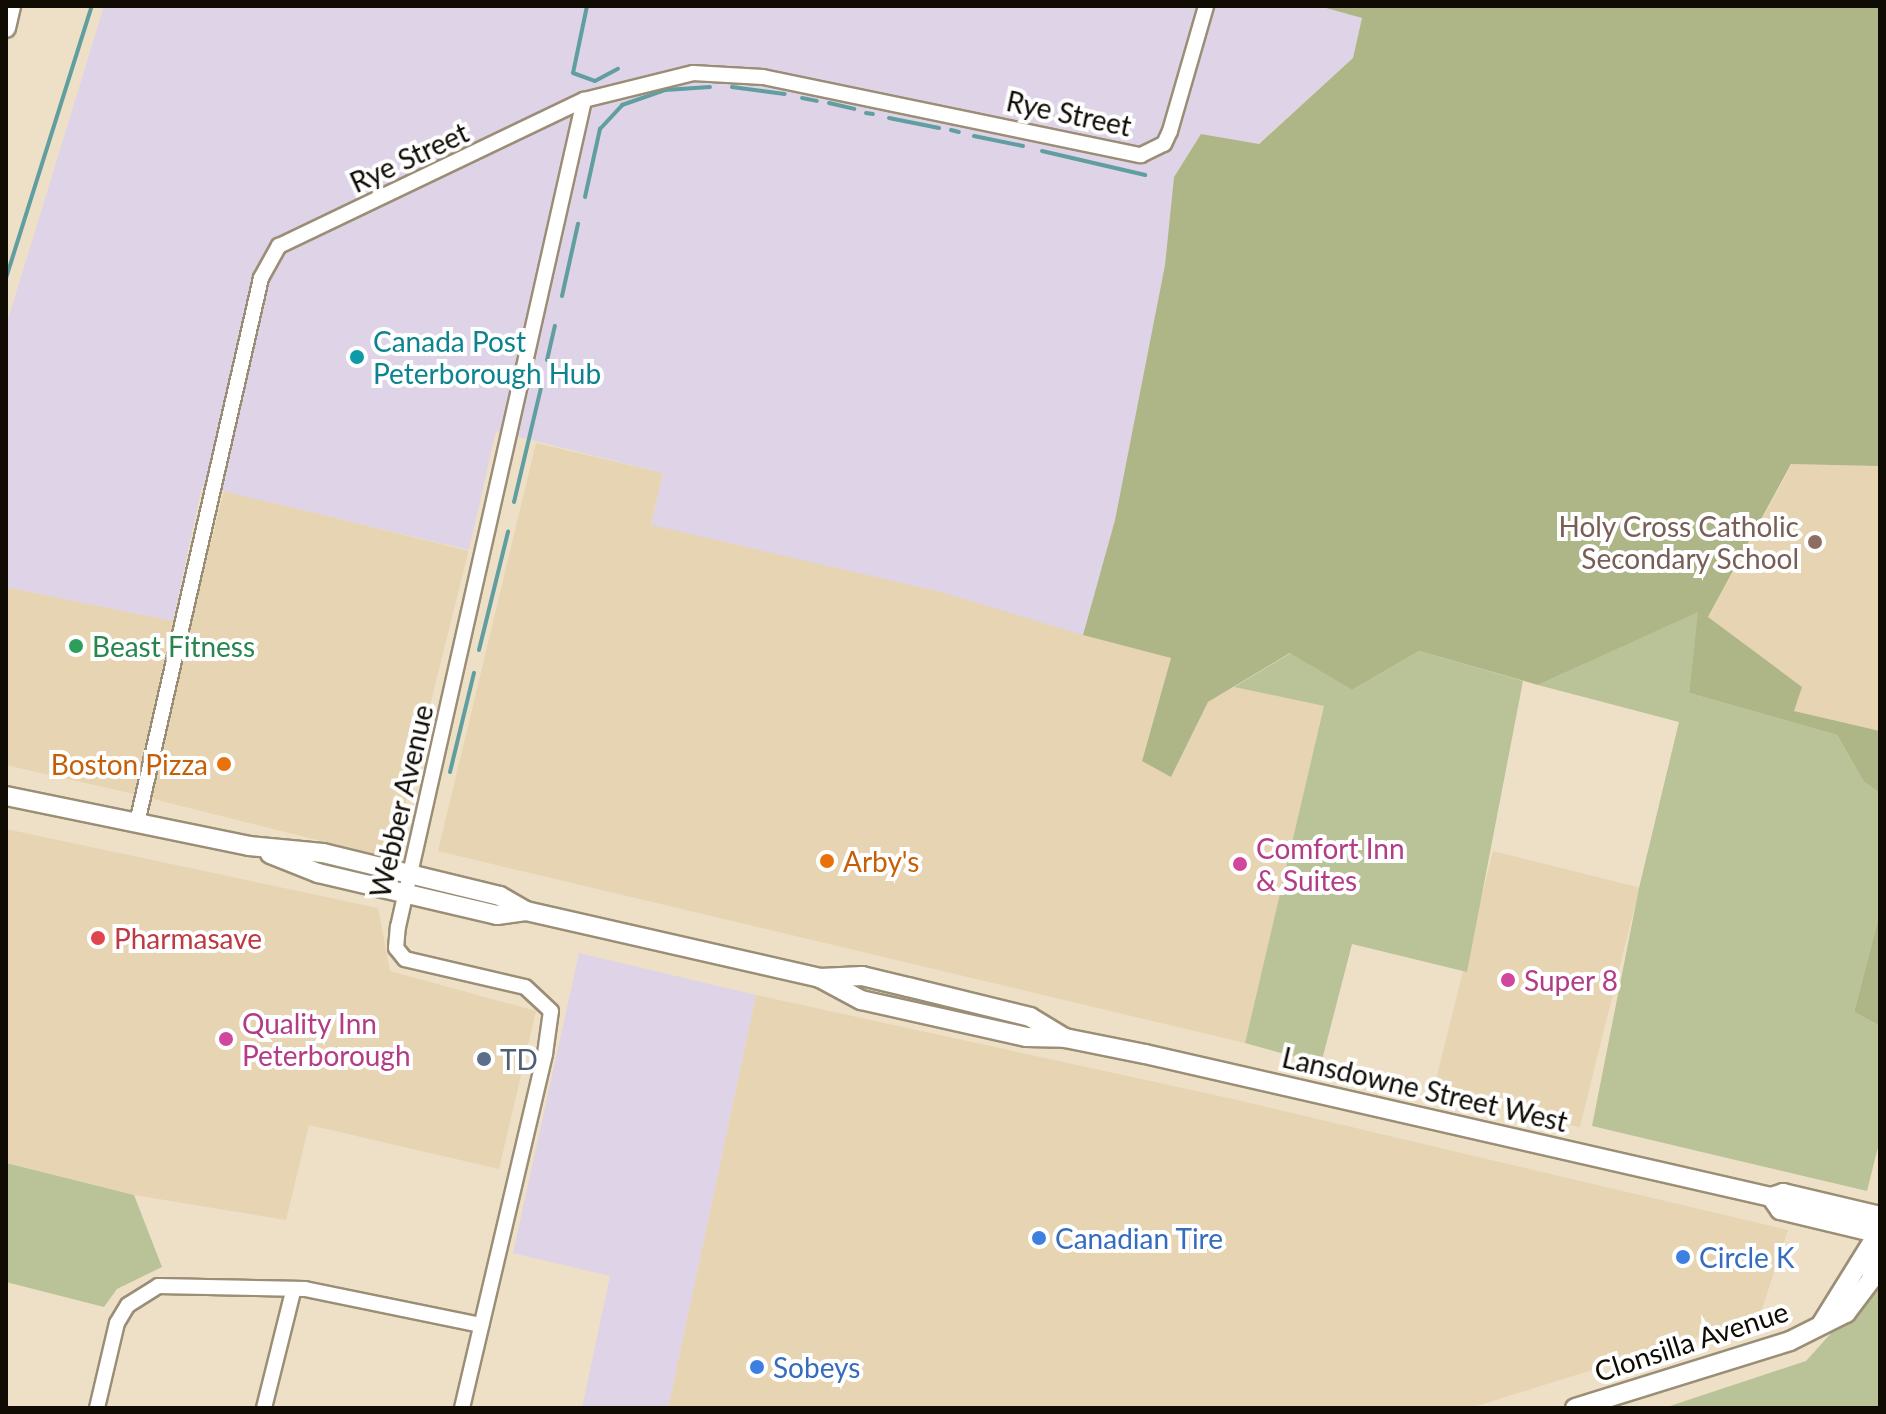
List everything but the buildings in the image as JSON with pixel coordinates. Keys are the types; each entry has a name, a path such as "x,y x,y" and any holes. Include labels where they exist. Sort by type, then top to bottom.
{"main road":[{"path":"6,28 11,6"},
{"name":"Lansdowne Street West","path":"6,796 249,846 323,853 500,896 526,911 820,978 861,1000 1026,1037 1065,1038 1771,1197 1783,1193 1880,1227"},
{"name":"Lansdowne Street West","path":"249,846 318,873 406,894 497,915 526,911"},
{"name":"Clonsilla Avenue","path":"1575,1408 1790,1341 1846,1313 1860,1298 1879,1258 1880,1227"}],"street":[{"name":"Rye Street","path":"137,823 261,278 279,246 584,100 693,73 763,77 1141,155 1164,144 1170,131 1206,6"},
{"name":"Webber Avenue","path":"462,1408 545,1054 551,1011 525,987 405,959 396,948 584,100"},
{"path":"97,1408 117,1323 128,1305 158,1286 293,1292 305,1289 481,1325"},
{"path":"264,1408 293,1292"}],"shaded area":[{"path":"104,6 1319,6 1362,18 1353,58 1258,144 1201,134 1174,177 1165,265 1115,520 1083,635 941,592 651,525 663,473 496,431 469,550 202,486 173,621 6,587 6,326"},
{"path":"536,443 663,473 651,524 941,592 1171,658 1142,760 1171,777 1208,702 1234,687 1324,706 1245,1043 438,851"},
{"name":"Holy Cross Catholic Secondary School","path":"1880,458 1880,731 1794,711 1708,618 1792,464 1878,466"},
{"path":"224,490 469,551 392,859 147,798"},
{"path":"6,587 173,621 134,794 6,765"},
{"path":"6,829 378,908 390,971 536,1011 499,1169 309,1125 286,1220 134,1195 6,1163"},
{"path":"1493,851 1640,888 1580,1127 1433,1091"},
{"path":"579,953 756,995 668,1408 582,1408 610,1276 513,1253"},
{"path":"756,995 1233,1099 1788,1230 1759,1318 1470,1408 668,1408"}],"green space":[{"path":"1319,6 1880,6 1878,466 1791,464 1708,617 1802,687 1794,711 1880,731 1880,793 1864,782 1837,735 1689,693 1698,612 1538,685 1419,651 1352,690 1290,653 1208,702 1171,777 1142,761 1171,658 1083,635 1115,520 1165,265 1174,177 1201,134 1259,144 1353,58 1362,18"},
{"path":"1699,611 1689,693 1837,735 1864,782 1880,793 1880,912 1854,1012 1880,1026 1880,1139 1867,1191 1592,1126 1639,888 1679,722 1538,685"},
{"path":"1419,651 1523,681 1467,972 1352,944 1321,1064 1245,1043 1324,706 1234,687 1291,653 1352,690"},
{"path":"1880,912 1880,1026 1854,1012"},
{"path":"6,1163 134,1195 162,1267 117,1289 104,1307 6,1282"},
{"path":"1880,1279 1880,1408 1664,1408 1806,1361"}],"waterway":[{"path":"6,278 92,6"},
{"path":"587,6 573,73 595,81 618,69"},
{"path":"585,197 600,129 622,105 665,90 710,87"},
{"path":"732,87 785,94"},
{"path":"802,98 817,101"},
{"path":"829,103 854,109"},
{"path":"866,113 873,114"},
{"path":"889,118 939,128"},
{"path":"951,130 959,132"},
{"path":"974,136 1023,146"},
{"path":"1042,151 1145,175"},
{"path":"562,296 578,224"},
{"path":"547,360 555,326"},
{"path":"514,502 541,388"},
{"path":"479,650 508,532"},
{"path":"450,772 474,673"}],"place":[{"name":"Canada Post Peterborough Hub","path":"357,357"},
{"name":"Holy Cross Catholic Secondary School","path":"1815,542"},
{"name":"Beast Fitness","path":"76,646"},
{"name":"Boston Pizza","path":"224,764"},
{"name":"Arby's","path":"827,861"},
{"name":"Comfort Inn & Suites","path":"1240,864"},
{"name":"Pharmasave","path":"98,938"},
{"name":"Super 8","path":"1508,980"},
{"name":"Quality Inn Peterborough","path":"226,1039"},
{"name":"TD","path":"484,1059"},
{"name":"Canadian Tire","path":"1039,1238"},
{"name":"Circle K","path":"1683,1257"},
{"name":"Sobeys","path":"757,1367"}]}
